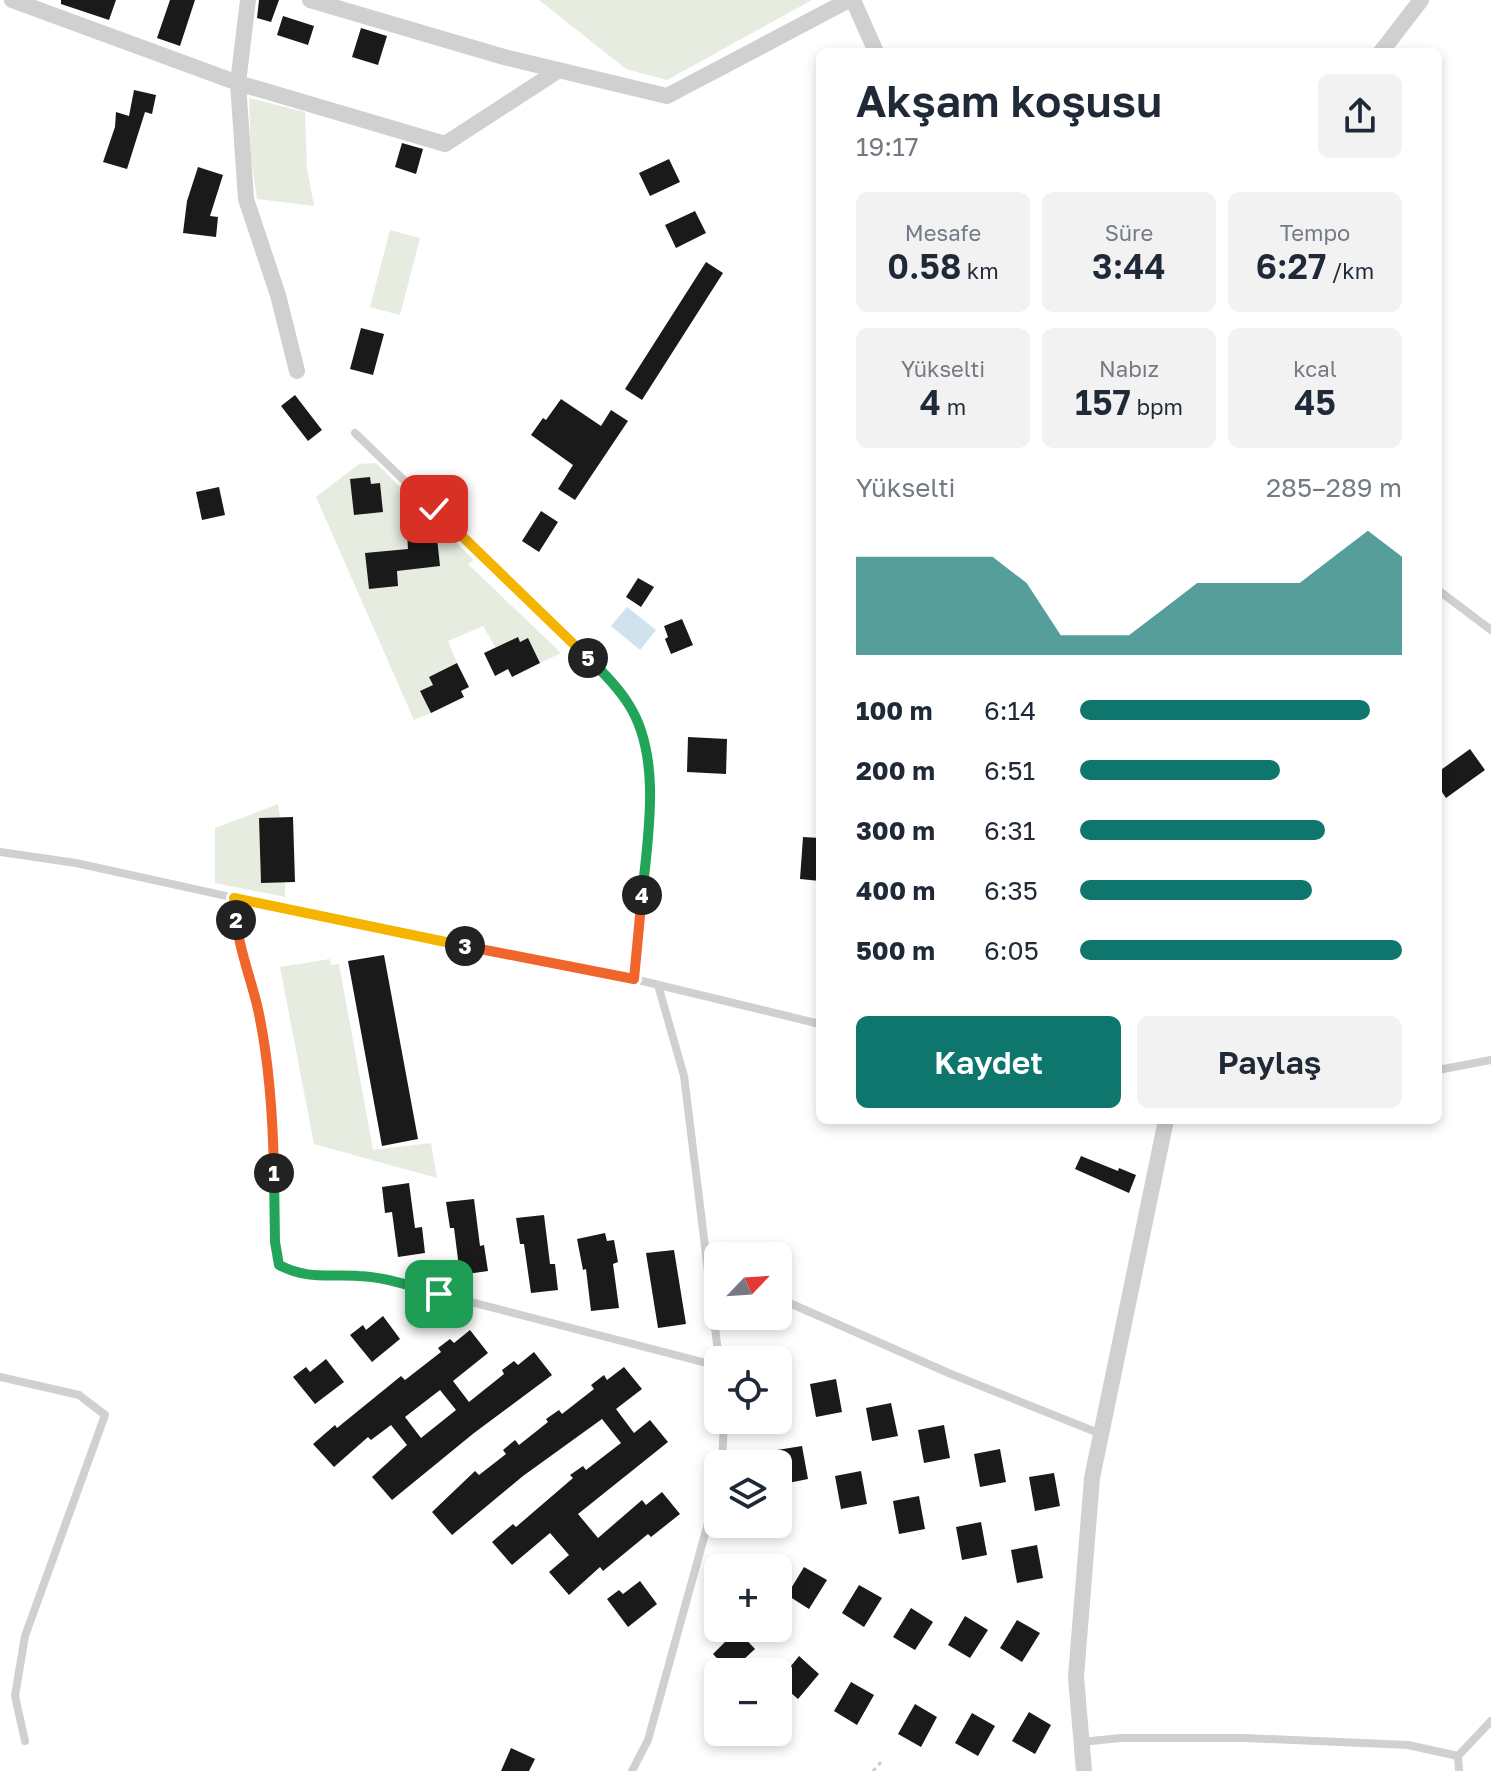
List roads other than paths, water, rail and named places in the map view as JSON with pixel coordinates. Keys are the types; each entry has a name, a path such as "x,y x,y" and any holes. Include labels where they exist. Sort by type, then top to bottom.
{"street":[{"path":"12,0 238,83 445,144 559,70"},
{"path":"248,0 238,83 246,199 278,295 297,371"},
{"path":"310,0 504,57 667,96 851,0 874,48"},
{"path":"1384,48 1421,0"},
{"path":"1084,1771 1076,1677 1092,1478 1165,1124"}],"lane":[{"path":"355,433 606,675 630,706 647,748 650,819 634,979"},
{"path":"1442,593 1491,630"},
{"path":"0,852 76,863 634,979 816,1023"},
{"path":"234,898 238,937 258,1007 273,1122 275,1242 279,1265 296,1274 327,1278 378,1278 704,1360"},
{"path":"658,985 684,1076 710,1242"},
{"path":"1442,1069 1491,1060"},
{"path":"792,1304 951,1374 1102,1434"},
{"path":"0,1377 79,1395 105,1415 25,1636 15,1696 25,1741"},
{"path":"632,1771 648,1740 704,1538"},
{"path":"1459,1771 1458,1756 1491,1721"},
{"path":"1081,1742 1121,1738 1245,1738 1408,1745 1458,1756"}],"water":[{"path":"627,607 656,630 640,650 611,626"}]}
